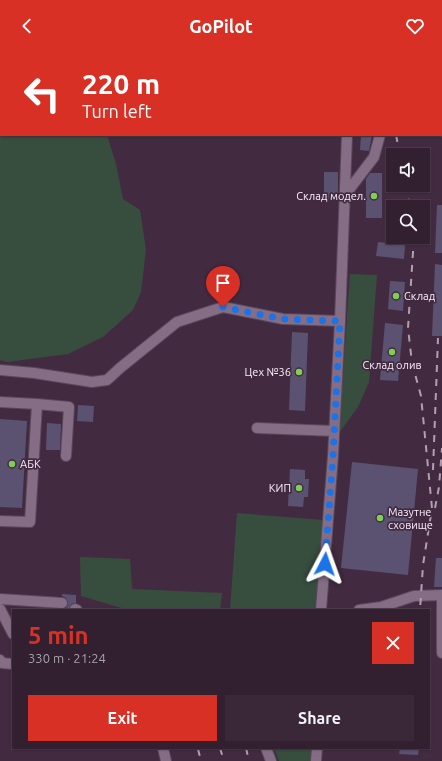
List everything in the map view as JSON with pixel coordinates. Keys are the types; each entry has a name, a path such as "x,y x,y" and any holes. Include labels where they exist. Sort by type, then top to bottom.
{"lane":[{"path":"321,609 334,431 347,136"},
{"path":"345,195 374,158 380,136"},
{"path":"0,370 34,373 92,382 107,380 177,322 223,307 283,319 340,321"},
{"path":"0,402 69,407 66,456"},
{"path":"0,521 30,522 37,404"},
{"path":"257,428 334,431"},
{"path":"366,609 380,607 414,596 442,595 442,653"},
{"path":"0,599 62,603"},
{"path":"0,609 12,632"},
{"path":"0,660 2,663 12,664"},
{"path":"163,749 166,761"},
{"path":"266,749 271,761"},
{"path":"316,761 317,749"}],"green space":[{"path":"0,136 107,136 116,164 123,199 140,210 146,250 141,292 133,310 103,337 68,354 7,362 0,360"},
{"path":"350,274 377,275 369,382 358,407 339,433"},
{"path":"237,513 323,520 316,609 230,609"},
{"path":"80,557 130,559 132,589 222,593 220,609 125,609 81,596"},
{"path":"274,749 311,749 311,761 279,761"}],"building":[{"path":"361,136 372,136 369,151 360,150"},
{"path":"324,172 338,172 338,201 324,201"},
{"name":"Склад модел.","path":"370,173 382,173 382,218 366,218 366,179"},
{"path":"437,205 442,205 442,253 435,253"},
{"name":"Склад","path":"378,242 405,245 404,259 376,256"},
{"path":"435,264 442,265 442,336 432,336"},
{"name":"Склад","path":"390,281 405,282 403,311 388,309"},
{"name":"Склад олив","path":"385,323 403,325 398,381 380,380"},
{"name":"Цех №36","path":"292,332 308,333 305,411 289,410"},
{"path":"78,405 94,406 93,422 77,421"},
{"name":"АБК","path":"0,419 27,421 22,508 0,507"},
{"path":"47,423 61,424 60,450 46,450"},
{"name":"Мазутне сховище","path":"352,462 418,469 408,575 341,568"},
{"name":"КИП","path":"290,469 305,470 305,479 309,479 308,497 304,497 303,507 288,506"},
{"path":"436,558 442,558 442,587 434,587"},
{"path":"62,594 76,595 76,603 71,604 69,609 63,609 67,607 68,603 66,598 62,596"},
{"path":"400,749 419,749 418,755 399,754"}],"railway":[{"path":"396,136 399,148"},
{"path":"407,192 409,200"},
{"path":"414,244 408,328 412,363 421,396 432,508 423,565 420,609"},
{"path":"433,470 438,338"},
{"path":"435,508 439,487 442,448"},
{"path":"198,749 201,761"},
{"path":"220,749 224,761"},
{"path":"246,749 249,761"}],"place":[{"name":"Склад модел.","path":"374,196"},
{"name":"Склад","path":"396,296"},
{"name":"Склад олив","path":"392,352"},
{"name":"Цех №36","path":"299,372"},
{"name":"АБК","path":"12,464"},
{"name":"КИП","path":"299,488"},
{"name":"Мазутне сховище","path":"380,518"}],"route":[{"path":"223,307 283,319 340,321 333,456 325,564"}]}
